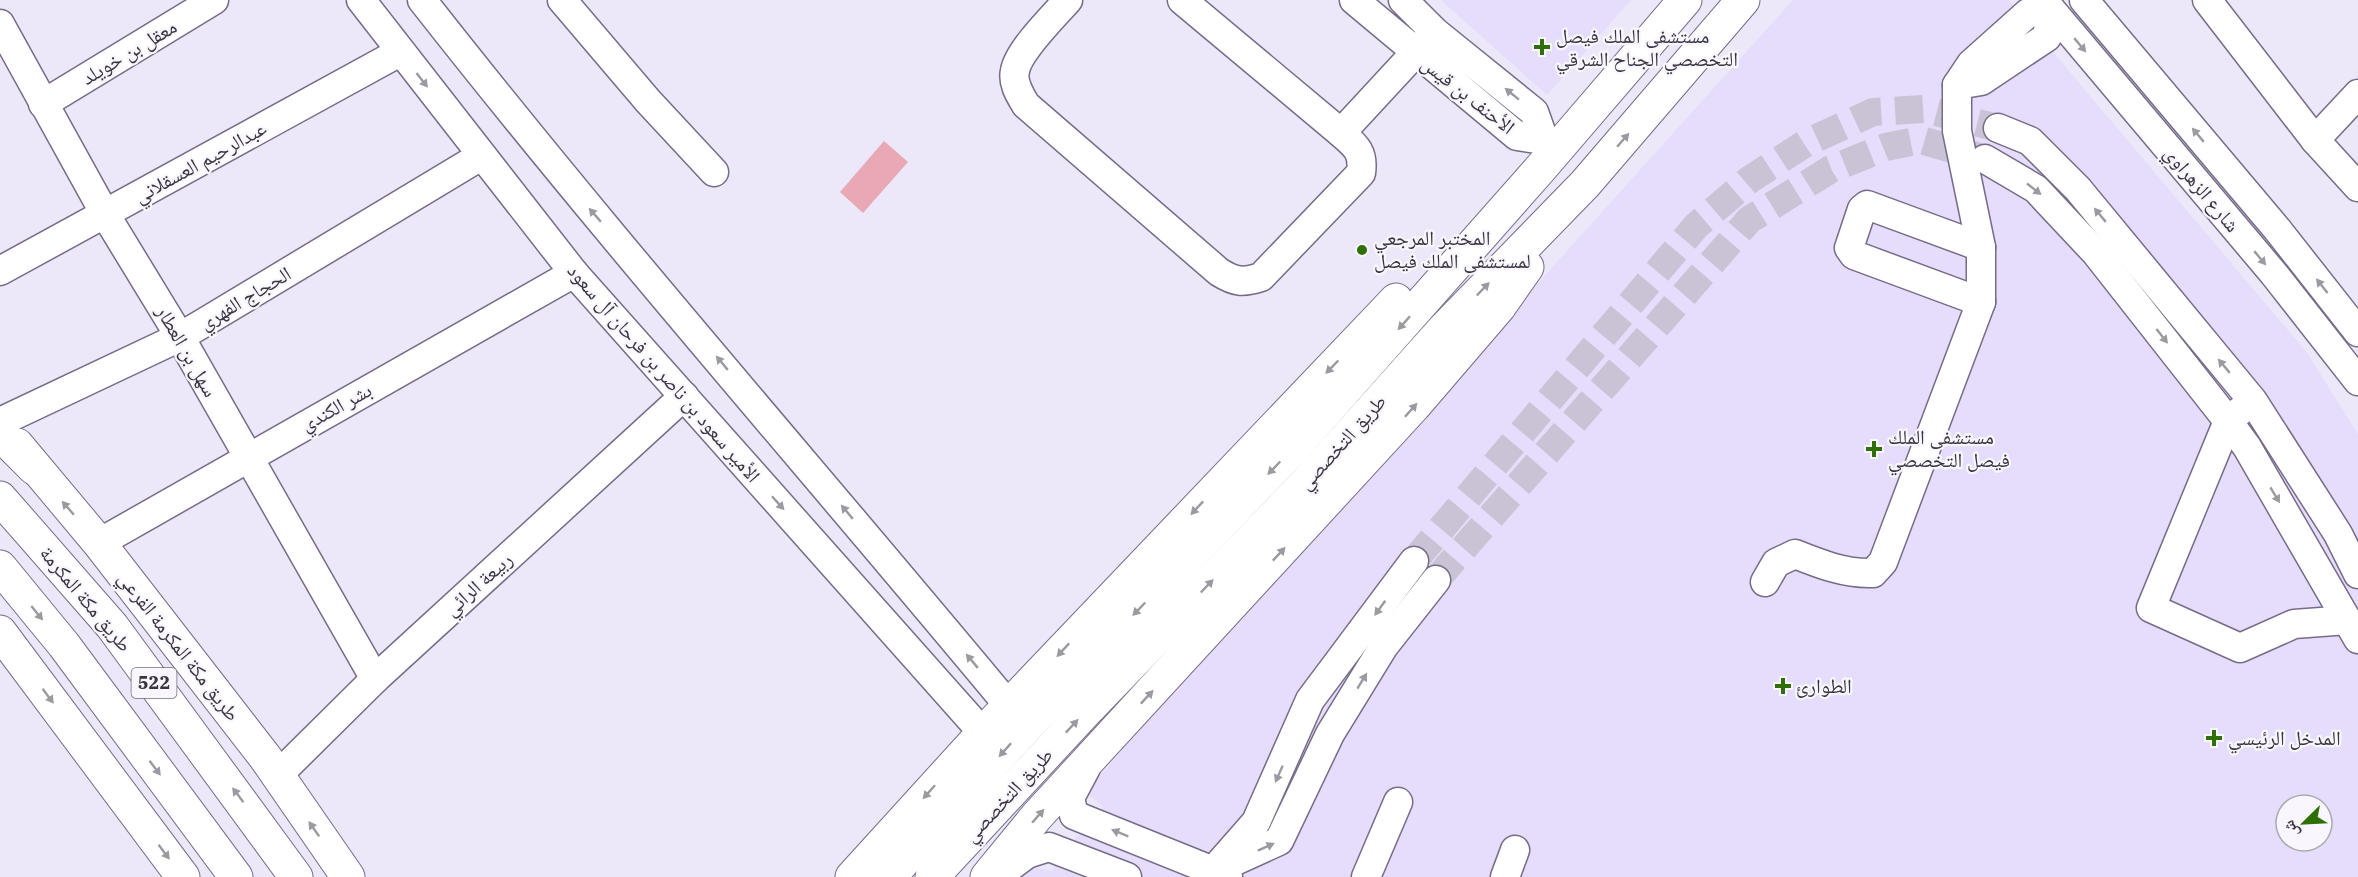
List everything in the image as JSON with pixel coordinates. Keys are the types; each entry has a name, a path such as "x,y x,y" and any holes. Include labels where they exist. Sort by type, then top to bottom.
{"main road":[{"name":"طريق التخصصي","path":"889,877 1028,725 1290,452 1542,154 1685,0"},
{"name":"طريق التخصصي","path":"932,877 1085,712 1305,484 1443,330 1585,184 1743,0"},
{"path":"852,877 983,733 1542,154"},
{"path":"987,877 1037,816 1422,397 1499,307 1585,184"},
{"name":"طريق مكة المكرمة الفرعي","path":"0,423 34,468 99,543 277,776 348,877"},
{"path":"0,434 34,468"},
{"name":"طريق مكة المكرمة","path":"0,498 112,626 296,877"},
{"name":"522","path":"0,567 64,645 236,877"},
{"path":"0,632 183,877"}],"street":[{"name":"معقل بن خويلد","path":"43,104 214,0"},
{"name":"الأمير سعود بن ناصر بن فرحان آل سعود","path":"361,0 574,273 983,733"},
{"path":"422,0 547,159 800,454 1010,706"},
{"path":"562,0 648,101 714,172"},
{"path":"1068,0 1022,56 1014,71 1016,88 1021,97 1035,113 1219,272 1233,281 1247,282 1261,277 1361,173 1363,159 1358,147 1341,132 1182,0"},
{"name":"الأحنف بن قيس","path":"1354,0 1414,52 1542,154"},
{"name":"الأحنف بن قيس","path":"1403,0 1435,32 1534,112 1542,154"},
{"path":"2084,0 2277,229 2358,332"},
{"path":"2207,0 2315,140 2358,187"},
{"path":"1765,582 1776,563 1795,554 1825,566 1857,574 1873,573 1883,562 1981,302 1981,247 1957,131 1957,85 1971,64 2028,13 2047,5"},
{"name":"شارع الزهراوي","path":"2047,5 2274,274 2358,381"},
{"name":"سهل بن العطار","path":"0,24 105,214 180,337 375,679"},
{"path":"1341,132 1435,32"},
{"name":"عبدالرحيم العسقلاني","path":"0,271 400,52"},
{"path":"2315,140 2358,94"},
{"path":"1998,128 2030,141 2078,189 2253,400 2338,534 2358,574"},
{"name":"الحجاج الفهري","path":"0,423 180,337 482,156"},
{"path":"1985,159 2036,189 2097,253 2228,421 2253,457 2353,629"},
{"path":"1981,247 1867,205 1862,209 1850,248 1854,255 1981,302"},
{"name":"بشر الكندي","path":"99,543 574,273"},
{"name":"ربيعة الرائي","path":"277,776 375,679 684,396"},
{"path":"2253,400 2228,421 2151,608 2240,648 2294,624 2353,629"},
{"path":"1217,875 1256,822 1310,700 1414,561"},
{"path":"1217,875 1280,841 1329,734 1384,646 1437,580"},
{"path":"1093,756 1070,798 1074,815 1217,875"},
{"path":"1366,877 1398,802"},
{"path":"1138,877 1151,846"},
{"path":"996,877 1027,854 1049,847 1127,877"},
{"path":"1505,877 1515,850"}],"shaded area":[{"name":"مستشفى الملك فيصل التخصصي الجناح الشرقي","path":"1441,0 1631,0 1547,95"},
{"name":"مستشفى الملك فيصل التخصصي","path":"1793,0 2009,0 2308,354 2358,434 2358,877 1010,877 1030,867 1052,871 1059,857 1103,807 1086,792 1231,624"},
{"path":"884,141 908,162 863,213 840,192"}],"tunnel":[{"path":"1414,561 1696,226 1749,180 1806,143 1873,112 1924,109 1998,128"},
{"path":"1436,580 1749,220 1831,169 1886,147 1921,140 1983,158"}],"place":[{"name":"مستشفى الملك فيصل التخصصي الجناح الشرقي","path":"1542,47"},
{"name":"المختبر المرجعي لمستشفى الملك فيصل","path":"1362,250"},
{"name":"مستشفى الملك فيصل التخصصي","path":"1874,449"},
{"name":"الطوارئ","path":"1783,686"},
{"name":"المدخل الرئيسي","path":"2214,738"}]}
